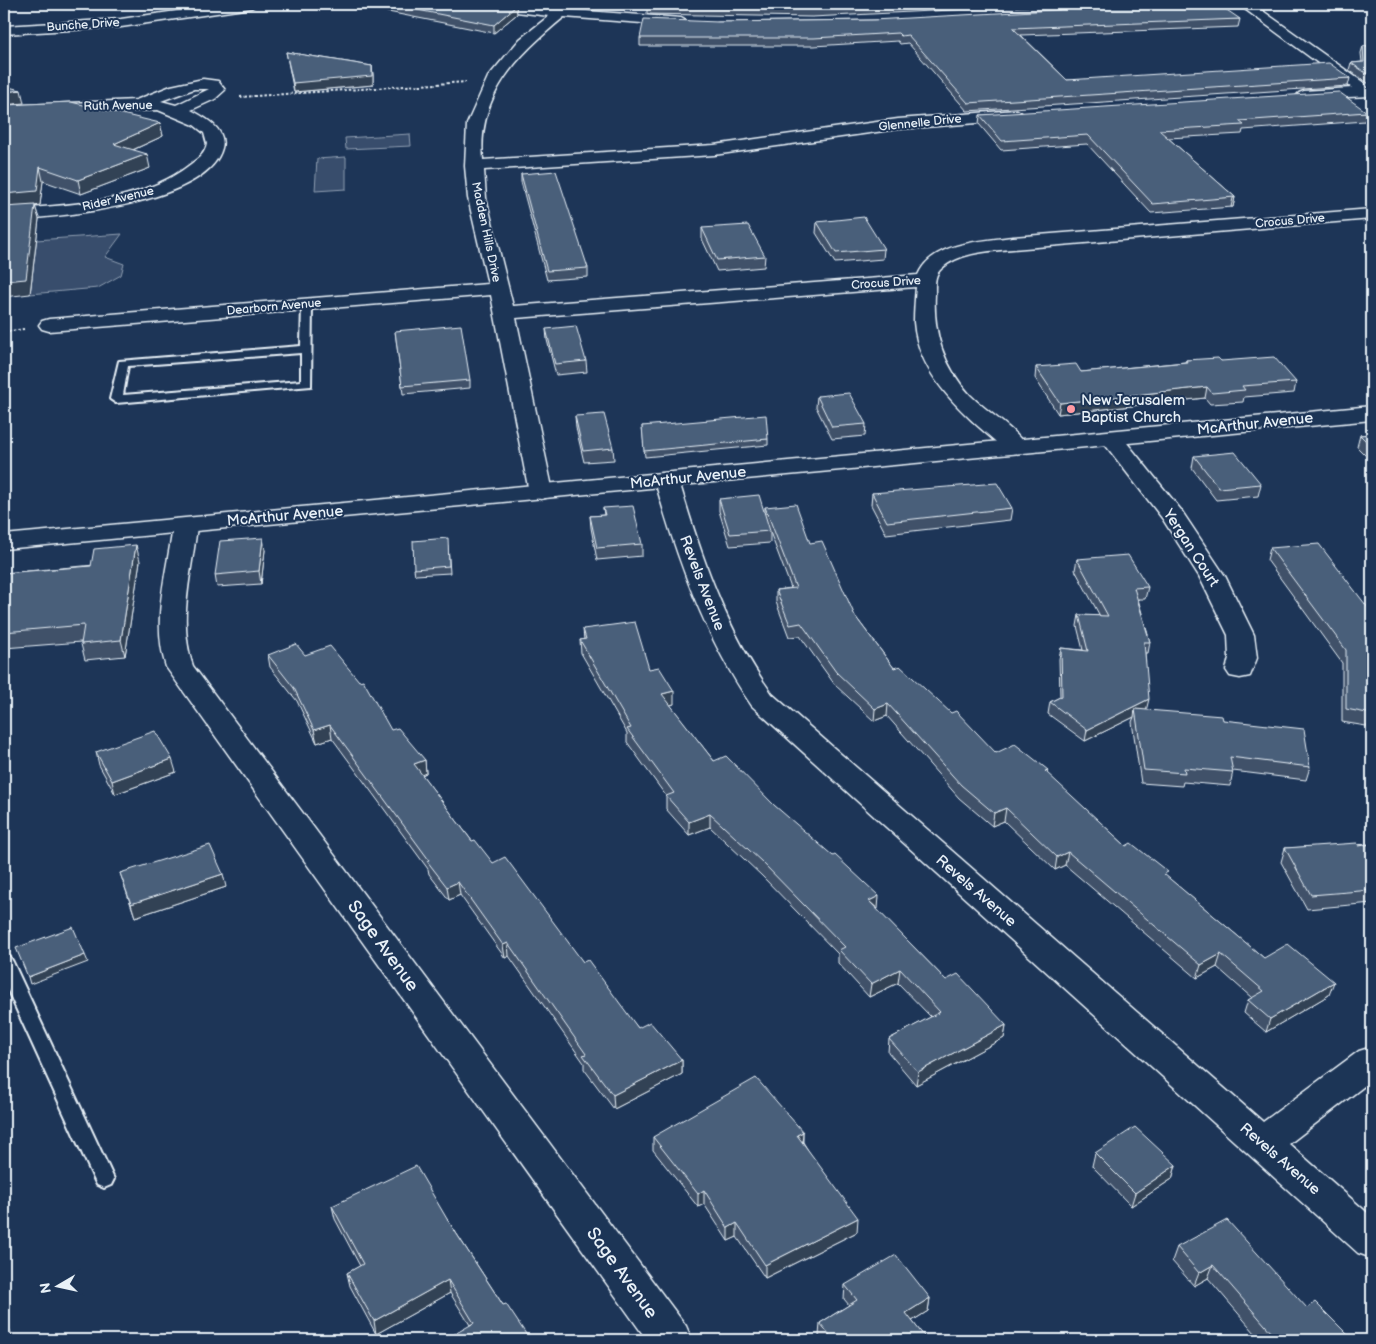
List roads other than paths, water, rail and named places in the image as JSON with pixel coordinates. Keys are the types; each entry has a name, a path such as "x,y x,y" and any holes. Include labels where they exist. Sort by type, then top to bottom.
{"street":[{"name":"Bunche Drive","path":"4,30 121,23 251,4"},
{"path":"484,4 566,8 698,23"},
{"path":"1245,4 1370,94"},
{"name":"Madden Hills Drive","path":"540,492 505,313 477,198 473,141 475,124 493,80 525,42 566,8"},
{"path":"138,105 181,87 199,83 213,84 217,90 210,96 178,110"},
{"path":"1289,97 1370,94"},
{"name":"Ruth Avenue","path":"4,111 152,104 178,110 210,131 214,136 215,146"},
{"name":"Glennelle Drive","path":"474,166 714,150 898,124 1032,113"},
{"name":"Rider Avenue","path":"4,215 82,208 155,191 194,172 209,158 215,146"},
{"name":"Crocus Drive","path":"505,313 926,280 928,272 936,262 980,247 1372,214"},
{"path":"926,280 924,328 933,359 964,402 1015,446"},
{"name":"Dearborn Avenue","path":"50,324 498,289"},
{"name":"McArthur Avenue","path":"4,542 667,481 1372,413"},
{"name":"Yergan Court","path":"1110,438 1172,516 1212,576 1241,635 1243,658 1240,670"},
{"name":"Revels Avenue","path":"667,481 676,512 716,622 734,660 762,700 1372,1241"},
{"name":"Sage Avenue","path":"185,526 175,587 172,639 175,655 180,667 671,1340"},
{"path":"1262,1143 1372,1062"}],"lane":[{"path":"307,304 307,349 307,384 116,399 123,363 307,349"},
{"path":"4,962 104,1179"}],"place":[{"name":"New Jerusalem Baptist Church","path":"1071,409"}]}
